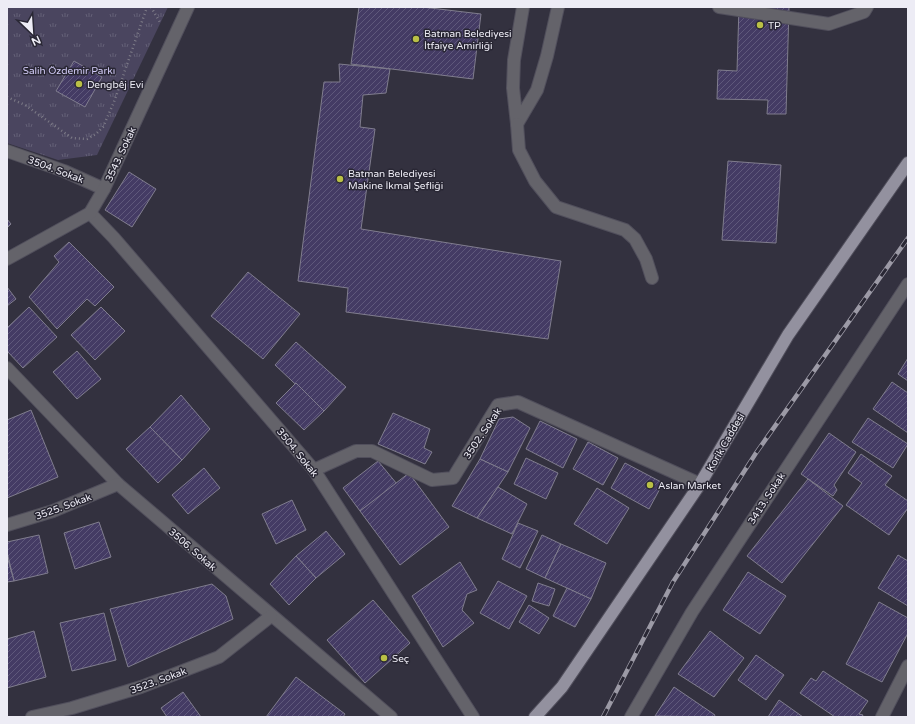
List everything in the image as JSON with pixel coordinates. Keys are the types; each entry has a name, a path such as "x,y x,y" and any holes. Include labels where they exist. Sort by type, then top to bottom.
{"main road":[{"name":"Korik Caddesi","path":"535,717 562,687 700,484 788,335 908,163"}],"street":[{"name":"3543. Sokak","path":"90,213 104,189 188,7"},
{"path":"523,7 514,60 514,88 519,150 535,181 556,207 625,230 635,239 646,259 652,278"},
{"path":"517,124 537,90 547,56 558,7"},
{"path":"719,7 829,24 864,12 867,7"},
{"name":"3504. Sokak","path":"7,151 64,171 104,189"},
{"name":"3504. Sokak","path":"90,213 114,238 314,470 473,717"},
{"path":"7,259 90,213"},
{"name":"3413. Sokak","path":"630,717 692,612 908,284"},
{"name":"3506. Sokak","path":"7,368 118,484 391,717"},
{"name":"3502. Sokak","path":"314,470 356,451 372,451 432,480 453,478 498,405 518,402 700,484"},
{"name":"3525. Sokak","path":"7,524 53,511 118,484"},
{"name":"3523. Sokak","path":"32,717 72,708 141,687 219,657 271,616"},
{"path":"882,717 908,666"}],"path":[{"path":"7,97 25,105 72,138 87,139 96,134 103,127 114,102 147,7"}],"green space":[{"name":"Salih Özdemir Parkı","path":"7,7 168,7 97,155 58,160 7,143"}],"building":[{"name":"Batman Belediyesi İtfaiye Amirliği","path":"359,7 422,7 481,14 473,79 351,64"},
{"path":"739,7 789,7 786,114 767,114 768,100 717,99 718,70 737,71"},
{"name":"Dengbêj Evi","path":"74,61 102,77 85,107 56,91"},
{"name":"Batman Belediyesi Makine İkmal Şefliği","path":"339,64 390,69 386,93 363,95 360,127 375,129 361,229 561,261 548,339 346,312 348,288 298,281 324,82 340,82"},
{"path":"728,161 781,165 776,243 722,240"},
{"path":"129,172 156,189 132,227 105,210"},
{"path":"7,219 11,224 7,228"},
{"path":"69,242 114,287 95,306 87,299 57,329 29,297 59,262 54,256"},
{"path":"248,272 300,314 263,359 211,316"},
{"path":"7,287 16,299 7,306"},
{"path":"29,307 57,337 23,368 7,351 7,328"},
{"path":"101,307 125,331 95,360 71,335"},
{"path":"296,342 346,387 324,411 275,365"},
{"path":"77,351 101,379 77,399 53,372"},
{"path":"908,358 908,381 898,374"},
{"path":"892,382 908,393 908,433 873,409"},
{"path":"296,383 324,411 304,430 276,403"},
{"path":"181,395 210,429 182,460 150,427"},
{"path":"31,410 58,477 7,498 7,420"},
{"path":"393,413 430,429 424,448 432,452 425,464 378,444"},
{"path":"513,417 530,428 508,472 480,459 499,419"},
{"path":"868,418 908,444 893,468 852,442"},
{"path":"540,421 577,439 563,468 526,449"},
{"path":"150,427 182,460 158,483 126,449"},
{"path":"829,433 856,452 834,485 837,490 833,496 801,474"},
{"path":"588,442 618,458 603,485 573,469"},
{"path":"861,454 892,476 885,485 908,501 908,508 889,535 846,505 862,483 848,473"},
{"path":"526,458 558,473 546,499 514,484"},
{"path":"480,459 508,472 477,518 452,506"},
{"path":"378,461 397,484 360,511 343,488"},
{"path":"625,463 663,483 649,509 611,488"},
{"path":"204,468 220,488 188,514 172,495"},
{"path":"409,473 449,527 400,565 360,511"},
{"path":"808,479 843,506 782,583 747,556"},
{"path":"498,487 527,504 512,534 477,518"},
{"path":"597,488 629,508 607,544 574,524"},
{"path":"292,500 306,530 276,544 262,514"},
{"path":"99,522 111,557 75,569 64,533"},
{"path":"518,523 538,531 520,568 502,559"},
{"path":"326,531 345,554 316,578 296,556"},
{"path":"39,535 48,573 14,581 7,552 7,542"},
{"path":"542,535 561,544 545,578 526,569"},
{"path":"561,544 606,563 591,599 545,578"},
{"path":"898,555 908,561 908,606 878,588"},
{"path":"7,556 14,581 7,582"},
{"path":"296,556 316,578 289,605 270,584"},
{"path":"460,562 477,590 467,594 462,610 474,623 443,647 412,596"},
{"path":"748,572 786,596 760,634 723,610"},
{"path":"498,581 527,596 509,629 480,613"},
{"path":"538,583 555,589 549,606 532,601"},
{"path":"212,584 226,596 233,619 128,667 110,609"},
{"path":"567,588 591,599 575,627 553,616"},
{"path":"373,600 410,643 365,683 327,640"},
{"path":"879,602 908,618 908,633 882,682 846,664"},
{"path":"529,605 549,618 539,634 519,622"},
{"path":"104,613 116,660 72,671 60,623"},
{"path":"34,631 46,677 7,688 7,639"},
{"path":"710,631 744,658 714,697 678,674"},
{"path":"756,655 784,675 766,700 738,680"},
{"path":"823,671 868,701 859,714 863,715 862,717 835,717 800,693 811,678 816,681"},
{"path":"296,677 345,714 343,717 266,717"},
{"path":"674,687 715,715 714,717 655,716"},
{"path":"183,692 201,717 167,717 161,708"},
{"path":"779,700 803,717 768,717"}],"railway":[{"path":"603,717 673,582 756,453 908,238"}],"place":[{"name":"TP","path":"760,25"},
{"name":"Batman Belediyesi İtfaiye Amirliği","path":"416,39"},
{"name":"Dengbêj Evi","path":"79,84"},
{"name":"Batman Belediyesi Makine İkmal Şefliği","path":"340,179"},
{"name":"Aslan Market","path":"650,485"},
{"name":"Seç","path":"384,658"}]}
